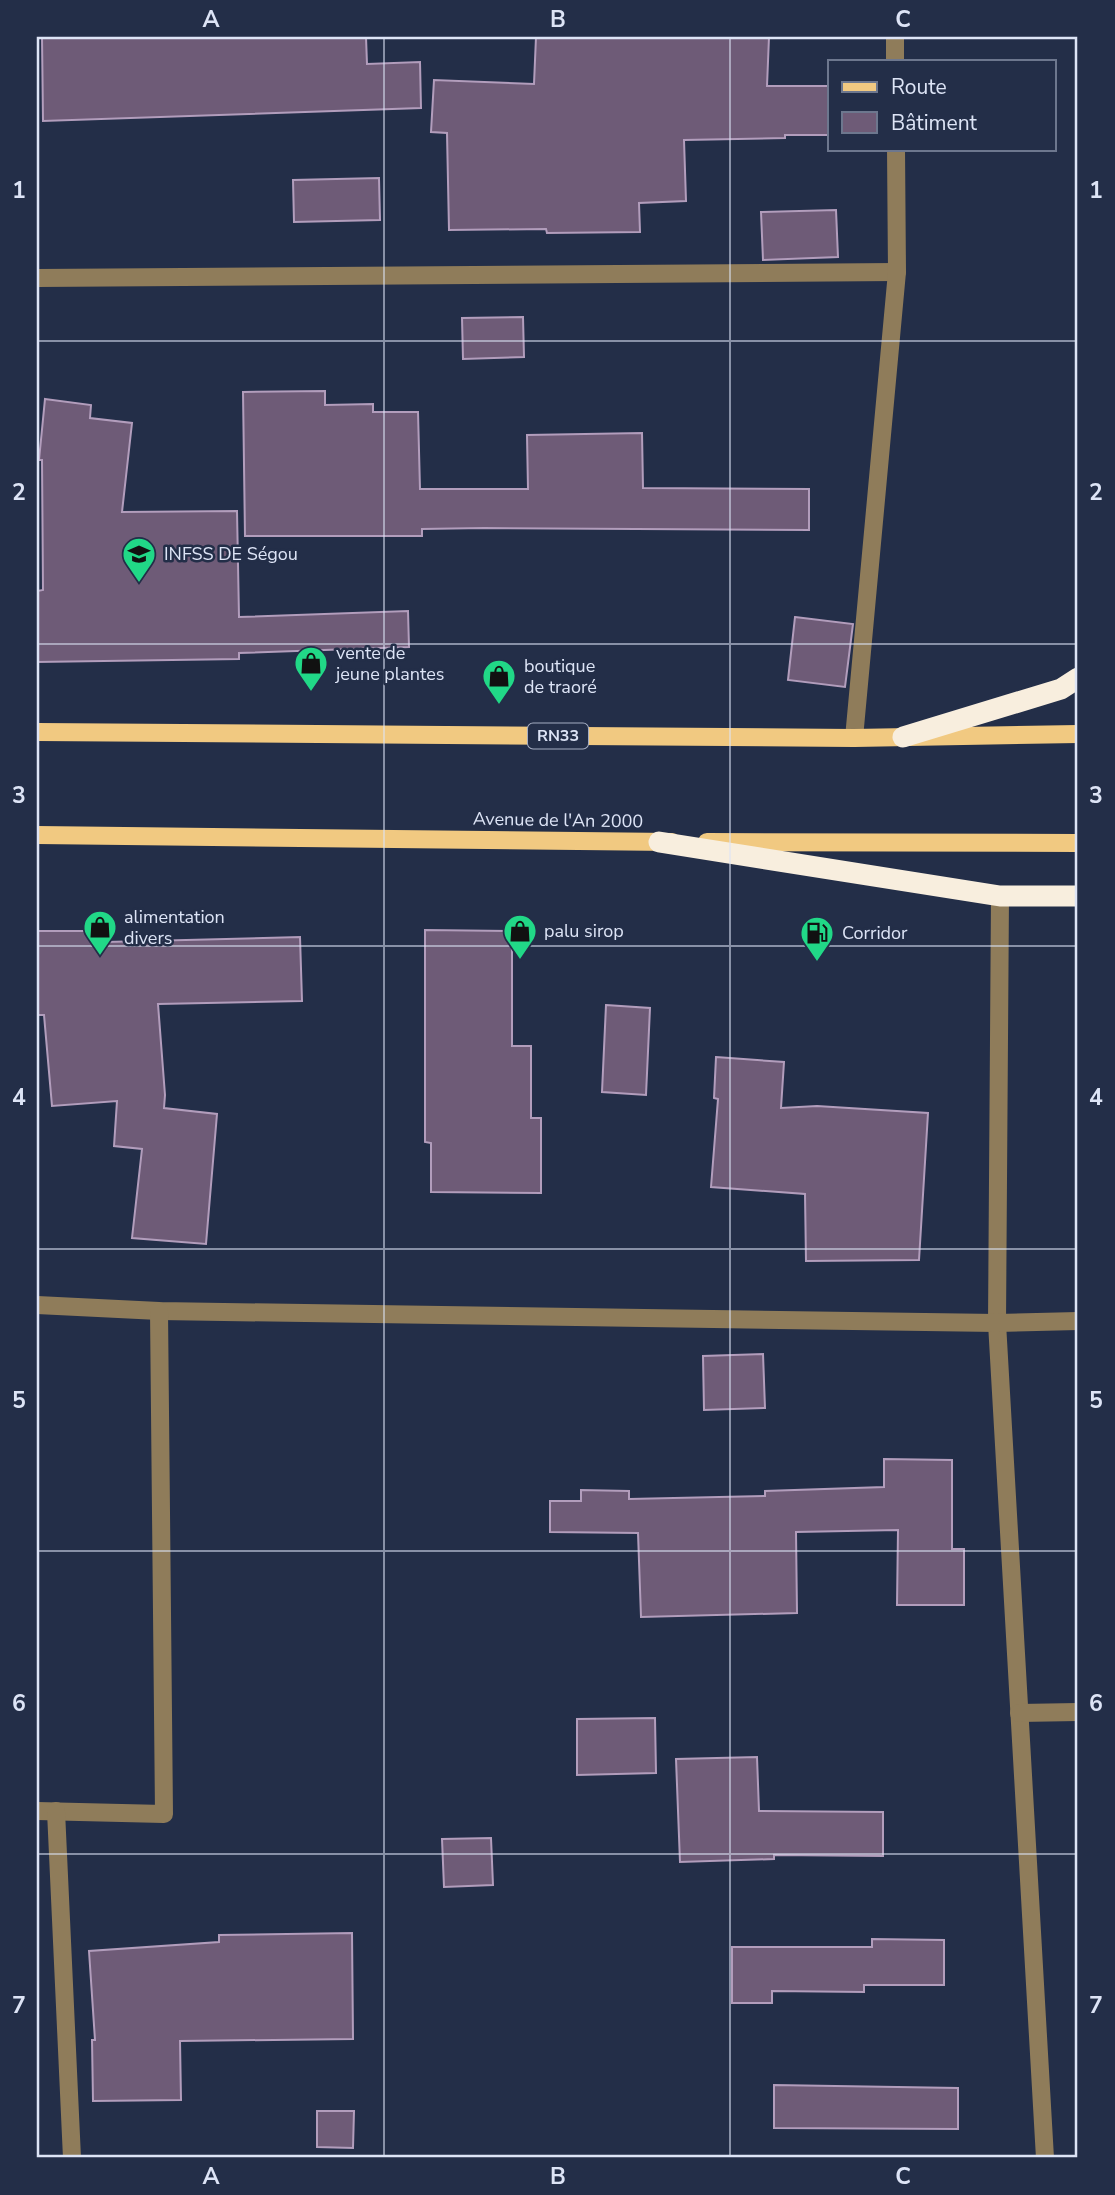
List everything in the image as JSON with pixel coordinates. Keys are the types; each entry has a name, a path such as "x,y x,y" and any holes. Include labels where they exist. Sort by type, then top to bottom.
{"highway":[{"path":"903,737 1061,689 1078,678"},
{"path":"659,842 1000,896 1078,896"}],"main road":[{"name":"RN33","path":"37,732 854,738 1078,734"},
{"name":"Avenue de l'An 2000","path":"37,835 659,842 1078,843"}],"street":[{"path":"895,37 895,60"},
{"path":"854,738 897,272 896,150"},
{"path":"37,278 897,272"},
{"path":"1000,896 997,1323 1045,2158"},
{"path":"37,1305 159,1311 997,1323 1078,1321"},
{"path":"37,1811 164,1814 159,1311"},
{"path":"1019,1713 1078,1712"},
{"path":"56,1811 72,2158"}],"building":[{"path":"42,37 366,37 367,64 420,62 421,108 43,121"},
{"path":"536,37 769,37 767,86 828,86 828,135 684,140 686,201 639,203 640,232 449,230 447,133 431,132 434,80 534,84"},
{"path":"379,178 380,220 294,222 293,180"},
{"path":"836,210 838,257 763,260 761,212"},
{"path":"523,317 524,357 463,359 462,318"},
{"path":"325,391 325,405 373,404 373,412 418,412 420,489 528,489 527,435 642,433 643,488 809,489 809,530 484,528 422,529 422,536 245,536 243,392"},
{"name":"INFSS DE Ségou","path":"45,399 91,405 90,418 132,423 122,512 237,511 239,617 408,611 409,647 239,653 239,659 37,662 37,591 43,590 42,460 39,460"},
{"path":"795,617 853,624 845,687 788,680"},
{"path":"425,930 512,931 512,1046 531,1046 531,1118 541,1118 541,1193 431,1192 431,1143 425,1142"},
{"path":"37,931 106,931 106,942 300,937 302,1001 158,1004 164,1108 217,1114 206,1244 132,1238 142,1149 114,1146 117,1101 52,1106 44,1015 37,1015"},
{"path":"606,1005 650,1008 646,1095 602,1092"},
{"path":"716,1057 784,1062 781,1108 817,1106 928,1113 919,1260 806,1261 805,1194 711,1187 718,1099 714,1098"},
{"path":"763,1354 765,1408 704,1410 703,1356"},
{"path":"884,1459 952,1460 952,1549 964,1549 964,1605 897,1605 898,1530 796,1532 797,1613 641,1617 638,1533 550,1532 550,1501 581,1501 581,1490 629,1491 629,1499 765,1496 765,1491 884,1487"},
{"path":"655,1718 656,1773 577,1775 577,1719"},
{"path":"757,1757 759,1811 883,1812 883,1856 774,1855 774,1859 680,1862 676,1759"},
{"path":"491,1838 493,1885 444,1887 442,1839"},
{"path":"352,1933 353,2039 180,2041 181,2100 93,2101 92,2040 95,2040 89,1951 219,1942 219,1935"},
{"path":"872,1939 944,1940 944,1985 864,1985 864,1992 772,1991 772,2003 732,2003 732,1947 872,1947"},
{"path":"774,2085 958,2088 958,2129 774,2128"},
{"path":"317,2111 354,2111 353,2148 317,2147"}],"place":[{"name":"INFSS DE Ségou","path":"139,584"},
{"name":"vente de jeune plantes","path":"311,693"},
{"name":"boutique de traoré","path":"499,706"},
{"name":"alimentation divers","path":"100,957"},
{"name":"palu sirop","path":"520,961"},
{"name":"Corridor","path":"817,963"}]}
